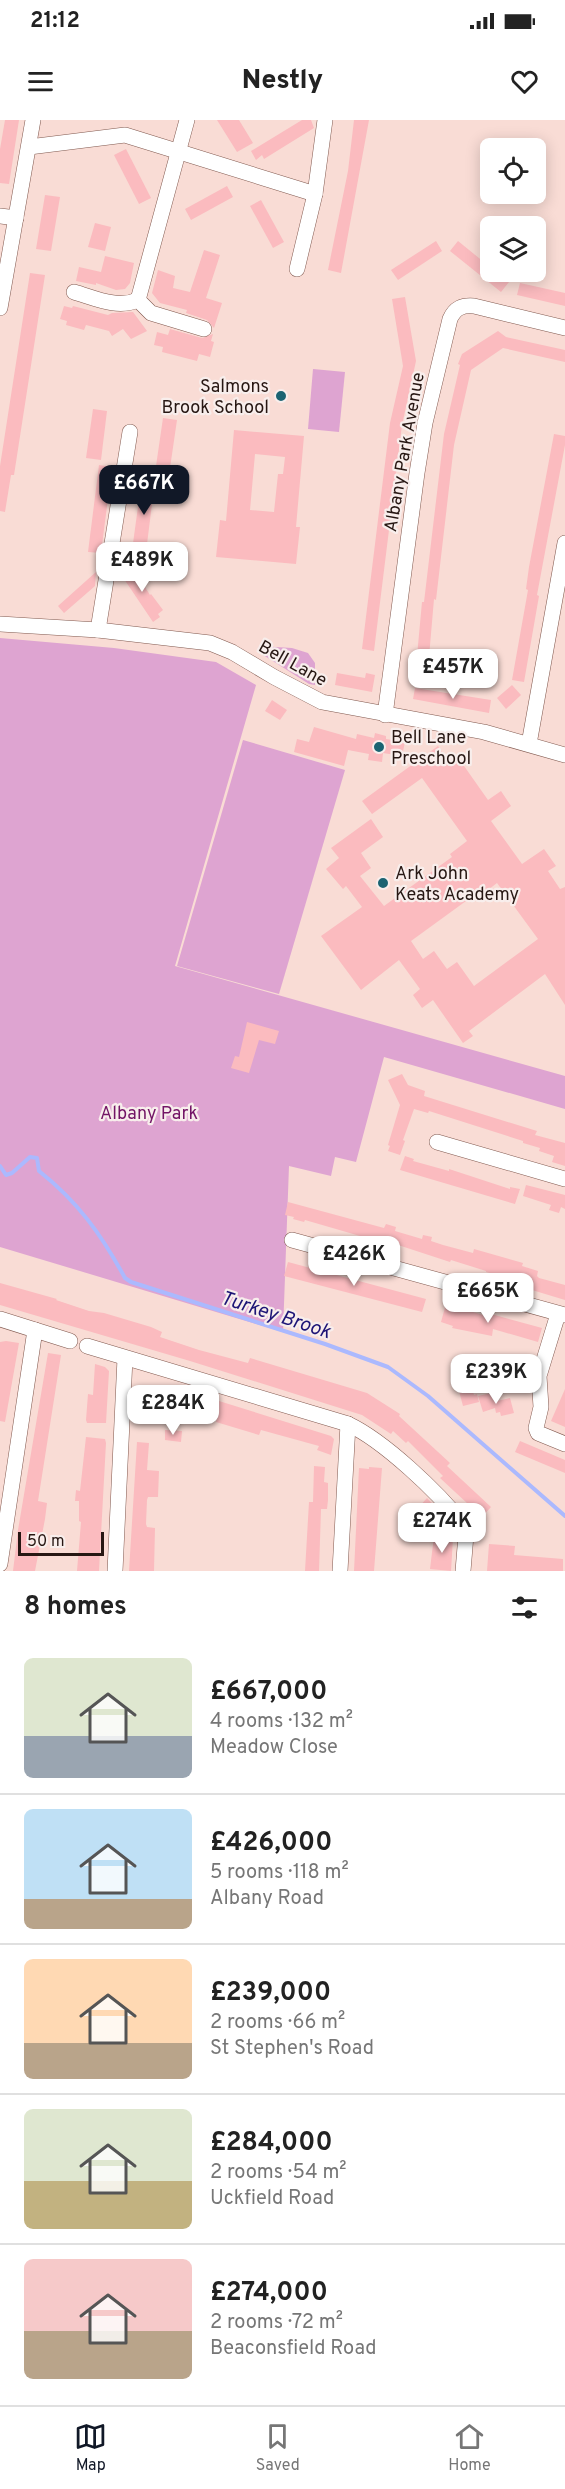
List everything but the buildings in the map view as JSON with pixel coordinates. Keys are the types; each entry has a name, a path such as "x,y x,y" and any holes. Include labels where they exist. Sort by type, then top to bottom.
{"street":[{"path":"0,309 33,120"},
{"path":"74,292 118,304 130,304 138,300 187,120"},
{"path":"297,269 315,194 325,120"},
{"path":"29,147 124,135 315,194"},
{"path":"0,216 16,218"},
{"path":"138,300 152,313 204,329"},
{"name":"Albany Park Avenue","path":"385,714 422,443 453,312 460,307 474,306 565,328"},
{"path":"98,630 130,432"},
{"path":"529,744 565,543"},
{"name":"Bell Lane","path":"0,624 98,630 216,644 322,702 475,730 565,755"},
{"path":"437,1142 565,1179"},
{"path":"292,1240 562,1315 539,1376 541,1407 536,1428 538,1432 565,1444"},
{"path":"0,1319 70,1341"},
{"path":"0,1564 35,1330"},
{"path":"87,1346 348,1424 362,1431 393,1455 463,1524 466,1535 463,1571"},
{"path":"115,1571 125,1358"},
{"path":"340,1571 348,1424"}],"green space":[{"path":"313,369 345,372 339,432 308,429"},
{"name":"Albany Park","path":"0,638 114,648 216,662 256,685 175,966 565,1076 565,1109 384,1057 356,1162 335,1157 331,1176 289,1166 283,1332 0,1247"},
{"path":"259,646 292,648 308,653 315,663 315,685 309,684 257,651"},
{"path":"243,740 345,770 279,994 177,966"}],"waterway":[{"name":"Turkey Brook","path":"0,1166 6,1175 12,1173 30,1157 37,1158 39,1171 66,1195 88,1220 125,1278 131,1282 325,1344 388,1367 428,1396 565,1516"}],"place":[{"name":"Salmons Brook School","path":"281,396"},
{"name":"Bell Lane Preschool","path":"379,747"},
{"name":"Ark John Keats Academy","path":"383,883"}]}
